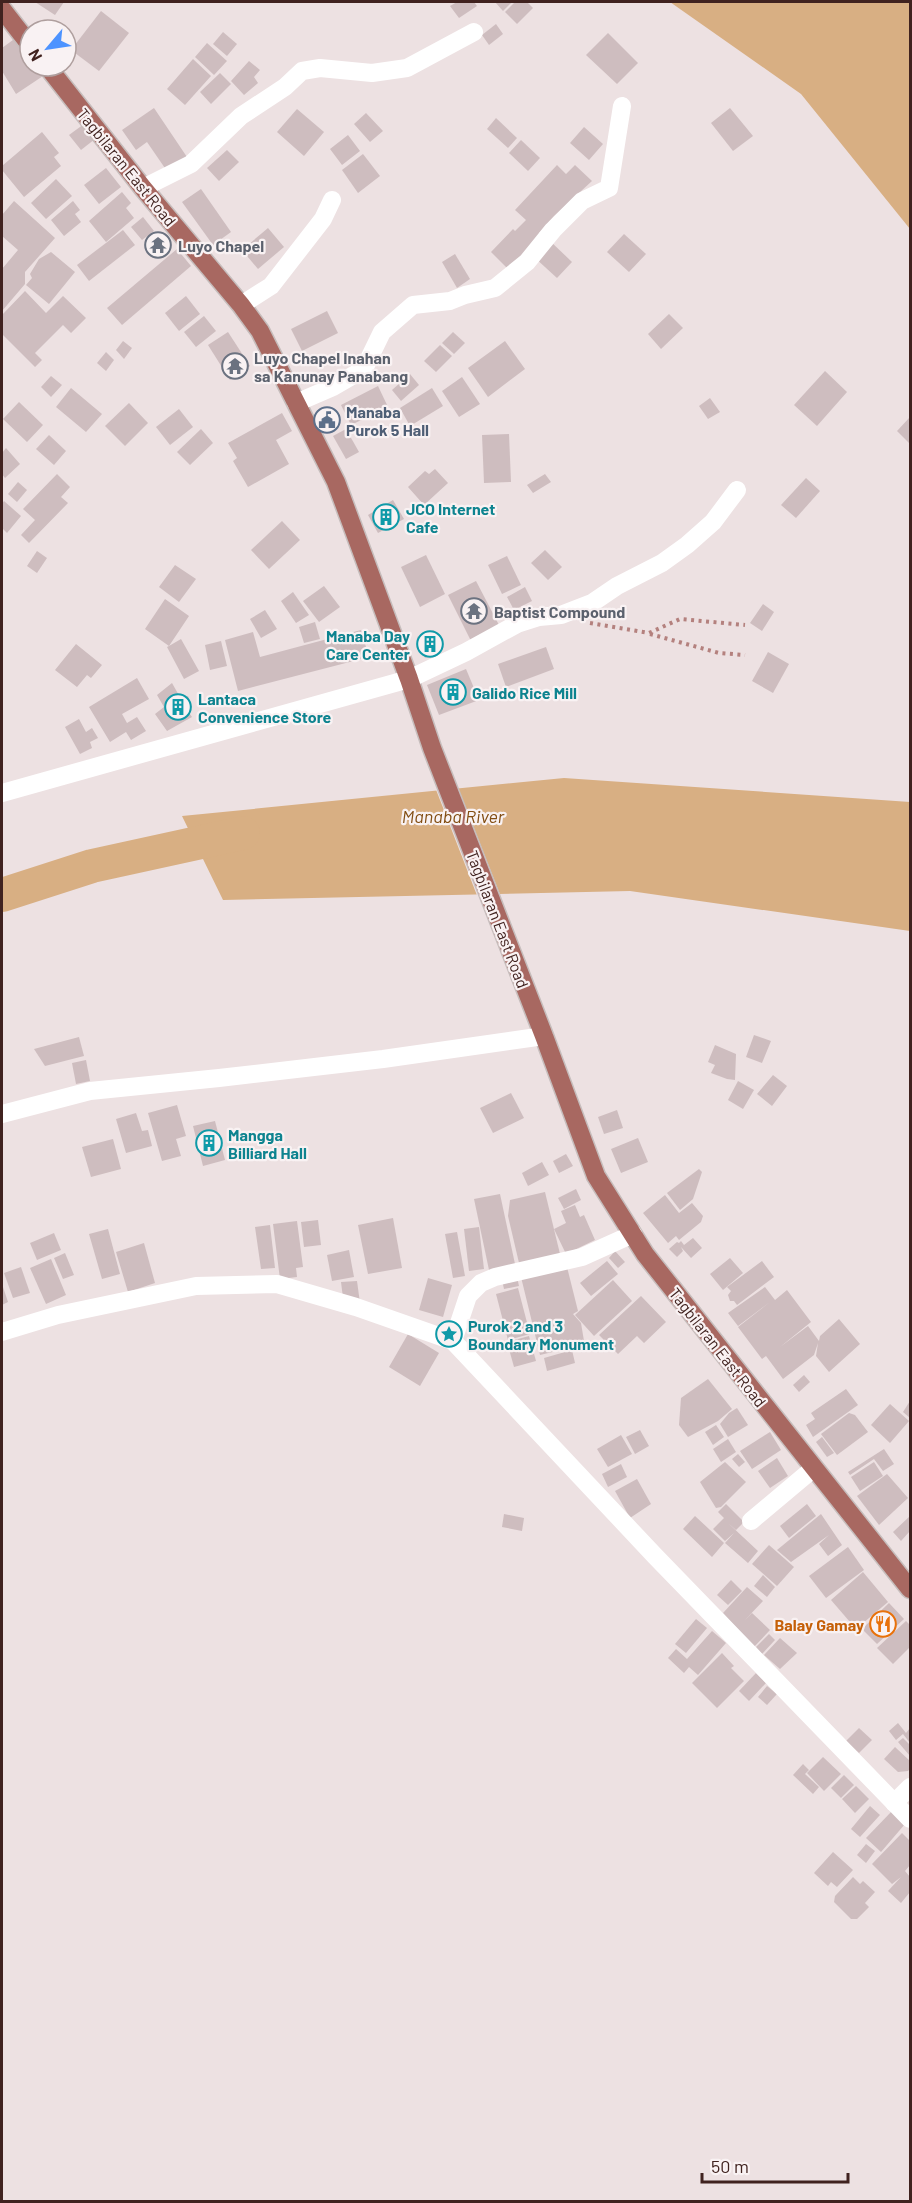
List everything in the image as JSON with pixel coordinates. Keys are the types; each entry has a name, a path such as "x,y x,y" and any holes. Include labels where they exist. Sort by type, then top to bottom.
{"main road":[{"path":"2,9 18,30"},
{"name":"Tagbilaran East Road","path":"56,78 260,331 336,482 432,748 596,1176 645,1254 910,1589"}],"street":[{"path":"143,188 191,164 241,116 285,87 302,71 320,68 372,73 407,68 474,32"},
{"path":"296,404 333,387 364,369 382,332 413,305 450,302 465,295 495,288 527,262 553,230 582,201 609,188 621,106"},
{"path":"241,305 271,286 323,219 332,200"},
{"path":"2,793 409,679 466,652 517,624 538,617 561,615 592,603 618,586 662,564 713,522 737,490"},
{"path":"2,1114 90,1090 383,1059 541,1029"},
{"path":"453,1341 468,1296 481,1283 495,1277 582,1257 633,1234"},
{"path":"2,1332 69,1313 196,1286 277,1284 356,1307 453,1341 655,1556 910,1819"},
{"path":"751,1521 814,1468"},
{"path":"894,1803 910,1787"}],"path":[{"path":"561,615 617,629 650,633 719,653 745,655"},
{"path":"650,633 680,619 745,625"}],"water":[{"path":"670,2 910,2 910,229 801,94"},
{"path":"564,778 910,802 910,931 630,891 223,900 182,816"}],"pier":[{"path":"457,785 501,897 478,898 435,787"}],"building":[{"path":"35,2 64,2 55,15"},
{"path":"457,2 474,2 477,6 459,18 450,6"},
{"path":"495,2 510,2 511,3 503,11"},
{"path":"515,2 527,2 533,8 517,24 505,12"},
{"path":"101,11 129,33 99,71 78,55 78,41"},
{"path":"496,24 503,34 489,45 482,35"},
{"path":"223,32 237,44 227,56 213,44"},
{"path":"608,33 638,63 617,84 586,55"},
{"path":"17,37 18,78 40,78 16,94 2,71 2,48"},
{"path":"207,43 227,61 214,75 195,57"},
{"path":"193,59 211,76 185,105 167,89"},
{"path":"249,61 260,70 254,77 258,83 244,95 231,81"},
{"path":"220,73 231,84 211,104 200,92"},
{"path":"154,108 189,160 169,174 147,142 136,150 122,130"},
{"path":"730,108 753,136 733,151 711,123"},
{"path":"297,109 324,132 304,156 277,132"},
{"path":"366,113 383,131 370,142 354,124"},
{"path":"496,118 517,138 508,148 487,129"},
{"path":"84,124 95,139 81,150 69,135"},
{"path":"584,127 603,144 589,160 570,143"},
{"path":"42,132 59,153 54,157 61,166 24,197 2,170 2,166"},
{"path":"348,135 360,151 342,165 330,149"},
{"path":"521,140 540,158 528,171 509,153"},
{"path":"227,150 239,162 219,181 207,168"},
{"path":"363,154 380,176 358,193 342,170"},
{"path":"557,165 566,174 575,165 592,181 554,216 539,233 542,236 510,271 491,252 513,229 515,231 526,220 515,210"},
{"path":"106,168 121,187 99,204 84,185"},
{"path":"56,179 72,196 46,219 31,203"},
{"path":"201,189 231,232 213,245 182,202"},
{"path":"122,192 131,203 126,208 134,218 106,242 89,221"},
{"path":"14,201 55,238 25,272 25,284 2,311 2,269 18,250 2,236 2,215"},
{"path":"73,201 80,210 75,214 81,222 64,236 51,220"},
{"path":"143,217 154,231 142,240 131,227"},
{"path":"268,228 284,247 258,269 242,250"},
{"path":"123,230 135,245 89,281 77,265"},
{"name":"Luyo Chapel","path":"160,233 170,248 156,258 146,242"},
{"path":"624,234 646,254 629,272 607,252"},
{"path":"549,240 572,262 557,278 534,257"},
{"path":"177,249 191,266 122,325 107,308"},
{"path":"51,252 75,272 49,304 26,285 32,278 30,274 39,259"},
{"path":"455,254 470,279 457,288 442,262"},
{"path":"25,291 46,313 63,296 86,318 71,333 63,325 35,353 42,360 35,367 2,334 2,315"},
{"path":"186,296 200,314 179,331 165,313"},
{"path":"327,311 338,333 302,351 291,329"},
{"path":"669,314 683,328 661,349 648,334"},
{"path":"204,316 216,331 196,347 184,332"},
{"path":"228,332 250,366 230,380 208,345"},
{"path":"453,332 465,343 454,354 442,343"},
{"path":"123,341 132,348 124,359 116,350"},
{"path":"505,341 525,369 488,397 468,368"},
{"path":"440,345 452,356 436,372 424,361"},
{"path":"106,352 114,360 106,371 97,363"},
{"path":"825,371 847,392 817,426 794,405"},
{"path":"410,374 419,385 401,401 392,390"},
{"path":"51,376 62,385 51,397 41,387"},
{"path":"462,377 480,404 459,417 442,391"},
{"path":"378,386 388,407 351,425 341,405"},
{"path":"71,388 102,414 86,432 56,407"},
{"path":"432,388 443,406 410,426 400,408"},
{"path":"710,398 720,412 708,419 699,406"},
{"path":"19,402 43,425 27,442 3,419"},
{"path":"129,403 148,423 125,446 105,426"},
{"path":"179,409 193,427 170,445 156,427"},
{"path":"282,413 292,431 276,440 289,464 248,487 233,461 237,458 228,443"},
{"path":"910,417 910,444 897,431"},
{"path":"201,429 213,443 190,465 177,452"},
{"path":"346,429 359,452 346,459 333,436"},
{"path":"509,434 511,482 484,483 482,435"},
{"path":"49,435 66,451 54,465 36,449"},
{"path":"6,448 20,464 5,478 2,474 2,453"},
{"path":"435,469 448,483 424,505 408,487 425,471 429,474"},
{"path":"57,474 70,487 61,497 68,503 29,543 21,535 35,520 23,509"},
{"path":"545,474 551,482 533,493 527,485"},
{"path":"806,478 820,491 796,518 781,505"},
{"path":"18,482 27,490 17,502 8,494"},
{"name":"JCO Internet Cafe","path":"393,500 404,519 378,533 368,515"},
{"path":"4,501 21,516 7,533 2,528"},
{"path":"282,521 300,540 269,569 251,550"},
{"path":"545,550 562,567 548,580 531,563"},
{"path":"37,551 47,558 37,573 27,566"},
{"path":"426,555 445,594 420,607 401,567"},
{"path":"507,556 521,585 502,594 488,565"},
{"path":"175,565 196,579 179,602 159,587"},
{"name":"Baptist Compound","path":"476,581 500,627 471,641 448,595"},
{"path":"324,586 340,607 319,622 303,601"},
{"path":"525,587 532,601 514,610 507,597"},
{"path":"293,592 309,615 296,623 281,601"},
{"path":"165,599 189,616 169,646 145,629"},
{"path":"763,604 774,612 762,631 750,623"},
{"path":"265,610 277,629 261,638 250,619"},
{"path":"315,622 320,639 304,643 299,627"},
{"path":"361,630 369,657 238,691 225,640 253,632 260,657"},
{"name":"Manaba Day Care Center","path":"434,630 443,650 425,658 417,637"},
{"path":"181,639 199,671 184,679 167,647"},
{"path":"221,641 227,666 210,670 205,645"},
{"path":"76,644 102,665 91,678 87,675 77,687 55,670"},
{"path":"546,647 554,669 506,687 498,664"},
{"path":"768,652 789,664 773,693 752,681"},
{"name":"Galido Rice Mill","path":"466,669 479,700 439,715 427,685"},
{"path":"137,678 149,699 122,714 127,723 137,717 146,731 131,740 126,732 110,742 89,707"},
{"name":"Lantaca Convenience Store","path":"172,683 181,699 188,696 192,707 187,710 192,717 167,731 155,714 164,707 157,695"},
{"path":"79,719 86,732 92,728 98,738 90,742 92,748 80,754 65,727"},
{"path":"754,1035 771,1041 762,1063 746,1057"},
{"path":"79,1037 84,1056 45,1066 34,1049"},
{"path":"715,1045 736,1054 735,1080 711,1073 715,1065 708,1062"},
{"path":"86,1060 90,1081 76,1084 72,1063"},
{"path":"773,1075 787,1086 772,1106 757,1094"},
{"path":"738,1081 754,1090 743,1109 728,1100"},
{"path":"511,1093 524,1118 493,1133 480,1108"},
{"path":"177,1105 186,1136 176,1139 181,1156 162,1161 148,1113"},
{"path":"617,1110 623,1128 604,1134 598,1117"},
{"path":"136,1113 142,1131 148,1130 152,1146 126,1153 116,1119"},
{"name":"Mangga Billiard Hall","path":"215,1121 225,1160 203,1166 193,1126"},
{"path":"638,1138 648,1162 621,1173 611,1149"},
{"path":"113,1139 121,1169 91,1177 82,1147"},
{"path":"566,1154 573,1166 559,1173 553,1161"},
{"path":"542,1162 549,1175 528,1186 522,1173"},
{"path":"699,1169 702,1172 693,1199 680,1210 667,1193"},
{"path":"576,1189 581,1200 564,1209 558,1198"},
{"path":"545,1192 560,1254 519,1263 508,1216 510,1200"},
{"path":"500,1194 515,1264 489,1270 474,1199"},
{"path":"665,1195 679,1213 692,1203 703,1216 701,1222 679,1240 676,1236 668,1243 643,1213"},
{"path":"575,1205 580,1217 584,1215 595,1240 566,1254 554,1229 566,1223 561,1211"},
{"path":"393,1218 402,1268 368,1274 358,1225"},
{"path":"318,1220 321,1245 304,1247 301,1222"},
{"path":"297,1221 303,1267 296,1268 297,1277 280,1279 273,1224"},
{"path":"270,1225 275,1268 261,1269 255,1227"},
{"path":"479,1227 484,1269 469,1271 464,1229"},
{"path":"108,1229 120,1274 102,1279 89,1234"},
{"path":"457,1232 465,1276 453,1278 445,1234"},
{"path":"54,1233 61,1250 37,1260 30,1243"},
{"path":"693,1238 702,1248 691,1258 681,1247 683,1251 677,1257 669,1249 677,1242 681,1241 684,1245"},
{"path":"144,1243 155,1283 128,1292 116,1252"},
{"path":"349,1250 354,1277 332,1281 327,1255"},
{"path":"615,1251 625,1262 618,1268 609,1258"},
{"path":"65,1253 74,1275 63,1279 54,1258"},
{"path":"730,1258 743,1273 723,1290 710,1274"},
{"path":"51,1259 66,1295 46,1304 30,1268"},
{"path":"607,1261 618,1274 591,1296 580,1283"},
{"path":"762,1261 774,1277 737,1305 734,1301 730,1301 728,1295 731,1291 727,1287"},
{"path":"21,1267 30,1293 13,1298 4,1273"},
{"path":"567,1267 578,1311 573,1314 581,1323 584,1341 562,1345 561,1350 540,1355 521,1277"},
{"path":"517,1277 519,1286 504,1289 502,1280"},
{"path":"428,1278 452,1285 443,1317 419,1310"},
{"path":"613,1280 632,1301 594,1336 575,1315"},
{"path":"357,1281 360,1303 343,1298 341,1282"},
{"path":"2,1284 8,1302 2,1305"},
{"path":"765,1287 775,1300 787,1290 811,1322 780,1347 808,1326 819,1341 820,1336 839,1319 860,1344 829,1372 816,1356 818,1343 814,1355 783,1379 766,1356 762,1359 738,1327 770,1302 738,1326 728,1313"},
{"path":"518,1288 530,1334 508,1340 496,1294"},
{"path":"641,1296 666,1322 644,1343 637,1336 618,1354 599,1335"},
{"path":"408,1334 439,1353 420,1386 389,1367"},
{"path":"529,1336 536,1361 514,1367 507,1342"},
{"path":"572,1350 575,1363 547,1371 544,1358"},
{"path":"804,1375 810,1382 799,1392 793,1385"},
{"path":"708,1379 732,1409 718,1421 688,1437 679,1425 681,1398"},
{"path":"846,1389 858,1405 813,1437 806,1425 815,1419 811,1413"},
{"path":"910,1401 910,1418 903,1412"},
{"path":"890,1404 909,1421 890,1443 871,1425"},
{"path":"737,1408 748,1425 728,1437 720,1424 729,1413"},
{"path":"849,1413 855,1415 868,1432 837,1455 821,1434"},
{"path":"716,1425 724,1437 713,1445 705,1432"},
{"path":"640,1430 649,1446 635,1454 626,1437"},
{"path":"770,1432 781,1450 752,1469 740,1451"},
{"path":"621,1435 632,1454 608,1467 597,1449"},
{"path":"822,1437 834,1453 827,1457 816,1442"},
{"path":"728,1439 736,1452 721,1462 713,1449"},
{"path":"884,1449 894,1464 883,1471 874,1459 850,1475 848,1472"},
{"path":"738,1454 745,1462 739,1467 732,1459"},
{"path":"777,1458 788,1476 770,1488 758,1471"},
{"path":"725,1462 746,1482 721,1507 716,1508 700,1482"},
{"path":"874,1462 883,1476 860,1491 851,1477"},
{"path":"621,1464 627,1477 608,1487 602,1474"},
{"path":"887,1474 908,1498 879,1525 857,1496"},
{"path":"637,1479 651,1504 630,1518 615,1491"},
{"path":"726,1504 744,1522 736,1530 728,1523 758,1551 748,1563 725,1543 734,1533 725,1541 713,1529 724,1518 718,1512"},
{"path":"807,1504 816,1516 789,1538 780,1526"},
{"path":"504,1514 524,1518 522,1531 502,1527"},
{"path":"821,1514 842,1545 828,1556 819,1544 829,1535 791,1562 777,1550"},
{"path":"695,1516 724,1543 712,1557 683,1529"},
{"path":"910,1516 910,1531 901,1541 893,1532"},
{"path":"769,1545 794,1567 777,1586 752,1564"},
{"path":"848,1547 864,1570 826,1598 809,1576"},
{"path":"863,1572 888,1602 856,1629 831,1600"},
{"path":"763,1575 775,1587 767,1597 754,1586"},
{"path":"731,1580 742,1591 728,1605 717,1595"},
{"path":"747,1587 763,1601 745,1620 752,1613 770,1630 754,1647 723,1613"},
{"name":"Balay Gamay","path":"889,1603 904,1619 877,1644 862,1629"},
{"path":"696,1619 707,1628 686,1653 675,1644"},
{"path":"906,1621 910,1625 910,1647 893,1664 877,1648"},
{"path":"712,1631 726,1643 698,1675 689,1667 684,1673 668,1658 676,1649 687,1659"},
{"path":"769,1634 775,1640 762,1654 756,1647"},
{"path":"780,1638 797,1653 780,1669 764,1655"},
{"path":"722,1653 734,1666 731,1668 744,1681 717,1708 692,1683"},
{"path":"756,1673 766,1683 749,1701 739,1691"},
{"path":"767,1686 777,1694 767,1705 758,1697"},
{"path":"898,1723 906,1733 910,1728 910,1743 903,1734 896,1740 889,1731"},
{"path":"859,1728 872,1740 859,1753 846,1741"},
{"path":"903,1738 910,1745 910,1756 898,1742"},
{"path":"895,1747 910,1761 908,1771 898,1772 884,1759"},
{"path":"823,1757 841,1774 824,1791 807,1773"},
{"path":"803,1764 809,1770 805,1774 819,1787 813,1794 793,1775"},
{"path":"844,1775 854,1785 841,1798 831,1788"},
{"path":"856,1786 869,1799 855,1813 842,1799"},
{"path":"870,1806 880,1815 860,1837 851,1829"},
{"path":"892,1811 905,1824 881,1852 866,1838"},
{"path":"902,1833 910,1841 910,1865 905,1871 910,1877 910,1892 901,1903 888,1891 901,1877 892,1884 872,1864"},
{"path":"866,1844 875,1851 866,1863 857,1855"},
{"path":"833,1852 853,1870 837,1887 831,1882 828,1886 814,1873"},
{"path":"853,1877 860,1884 863,1881 875,1892 865,1903 869,1907 857,1919 851,1919 834,1902 835,1896"}],"waterway":[{"name":"Manaba River","path":"2,895 92,866 243,833"}],"place":[{"name":"Luyo Chapel","path":"158,245"},
{"name":"Luyo Chapel Inahan sa Kanunay Panabang","path":"235,366"},
{"name":"Manaba Purok 5 Hall","path":"327,420"},
{"name":"JCO Internet Cafe","path":"386,517"},
{"name":"Baptist Compound","path":"474,611"},
{"name":"Manaba Day Care Center","path":"430,644"},
{"name":"Galido Rice Mill","path":"453,692"},
{"name":"Lantaca Convenience Store","path":"178,707"},
{"name":"Mangga Billiard Hall","path":"209,1143"},
{"name":"Purok 2 and 3 Boundary Monument","path":"449,1334"},
{"name":"Balay Gamay","path":"883,1624"}]}
